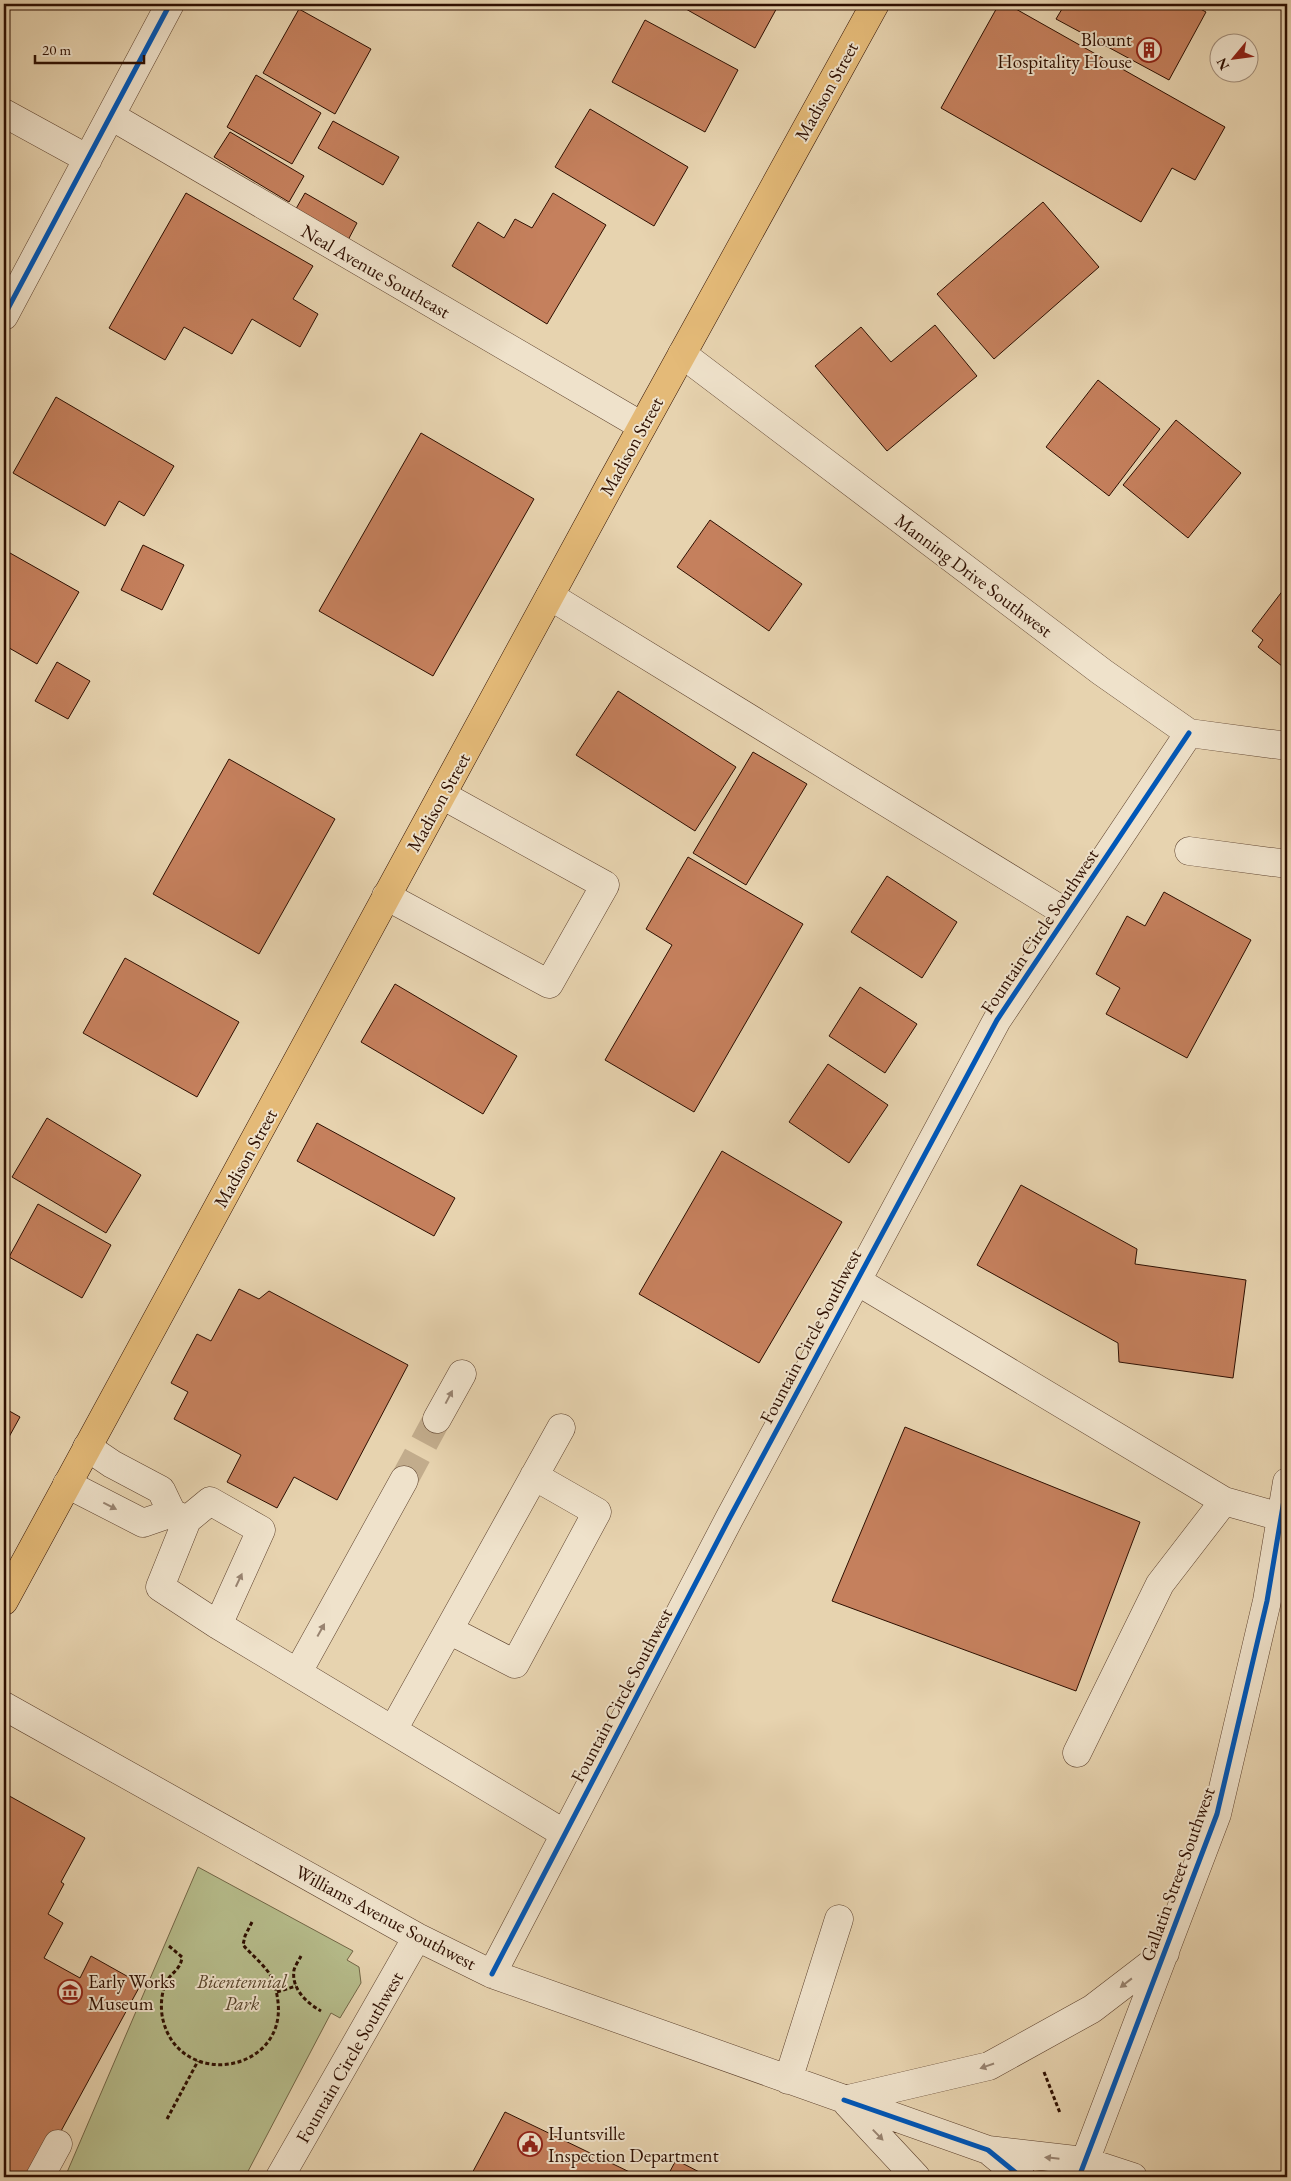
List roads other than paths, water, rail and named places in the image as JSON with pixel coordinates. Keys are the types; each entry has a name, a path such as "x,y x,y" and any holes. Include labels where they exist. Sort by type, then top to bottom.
{"main road":[{"name":"Madison Street","path":"4,1601 642,426 875,4"}],"street":[{"path":"4,316 170,4"},
{"path":"4,113 88,158"},
{"name":"Neal Avenue Southeast","path":"110,116 642,426"},
{"name":"Manning Drive Southwest","path":"682,354 1102,672 1189,733 1287,746"},
{"path":"550,596 1068,914"},
{"name":"Fountain Circle Southwest","path":"492,1974 725,1528 997,1020 1189,733"},
{"path":"386,896 549,984 605,885 442,795"},
{"path":"1189,850 1287,864"},
{"path":"857,1281 1224,1501 1281,1517"},
{"path":"437,1419 462,1374"},
{"path":"393,1730 561,1428"},
{"path":"87,1447 112,1464 161,1490 179,1516 160,1587 565,1834"},
{"path":"449,1630 515,1664 597,1512 534,1476"},
{"path":"298,1672 404,1480"},
{"name":"Gallatin Street Southwest","path":"1081,2169 1217,1814 1267,1601 1287,1482"},
{"path":"67,1484 143,1523 179,1516 210,1501 261,1530 218,1624"},
{"path":"1078,1753 1160,1584 1224,1501"},
{"name":"Williams Avenue Southwest","path":"4,1706 417,1937 492,1974 988,2150 1081,2169 1133,2177"},
{"path":"788,2080 839,1919"},
{"name":"Fountain Circle Southwest","path":"280,2177 417,1937"},
{"path":"916,2177 844,2100 989,2066 1092,2010 1165,1953"},
{"path":"40,2177 58,2144"},
{"name":"Williams Avenue Southwest","path":"988,2150 1021,2177"}],"tunnel":[{"path":"404,1480 437,1419"}],"place":[{"name":"Blount Hospitality House","path":"1149,50"},
{"name":"Early Works Museum","path":"70,1992"},
{"name":"Huntsville Inspection Department","path":"530,2144"}],"park label":[{"name":"Bicentennial Park","path":"242,1992"}]}
